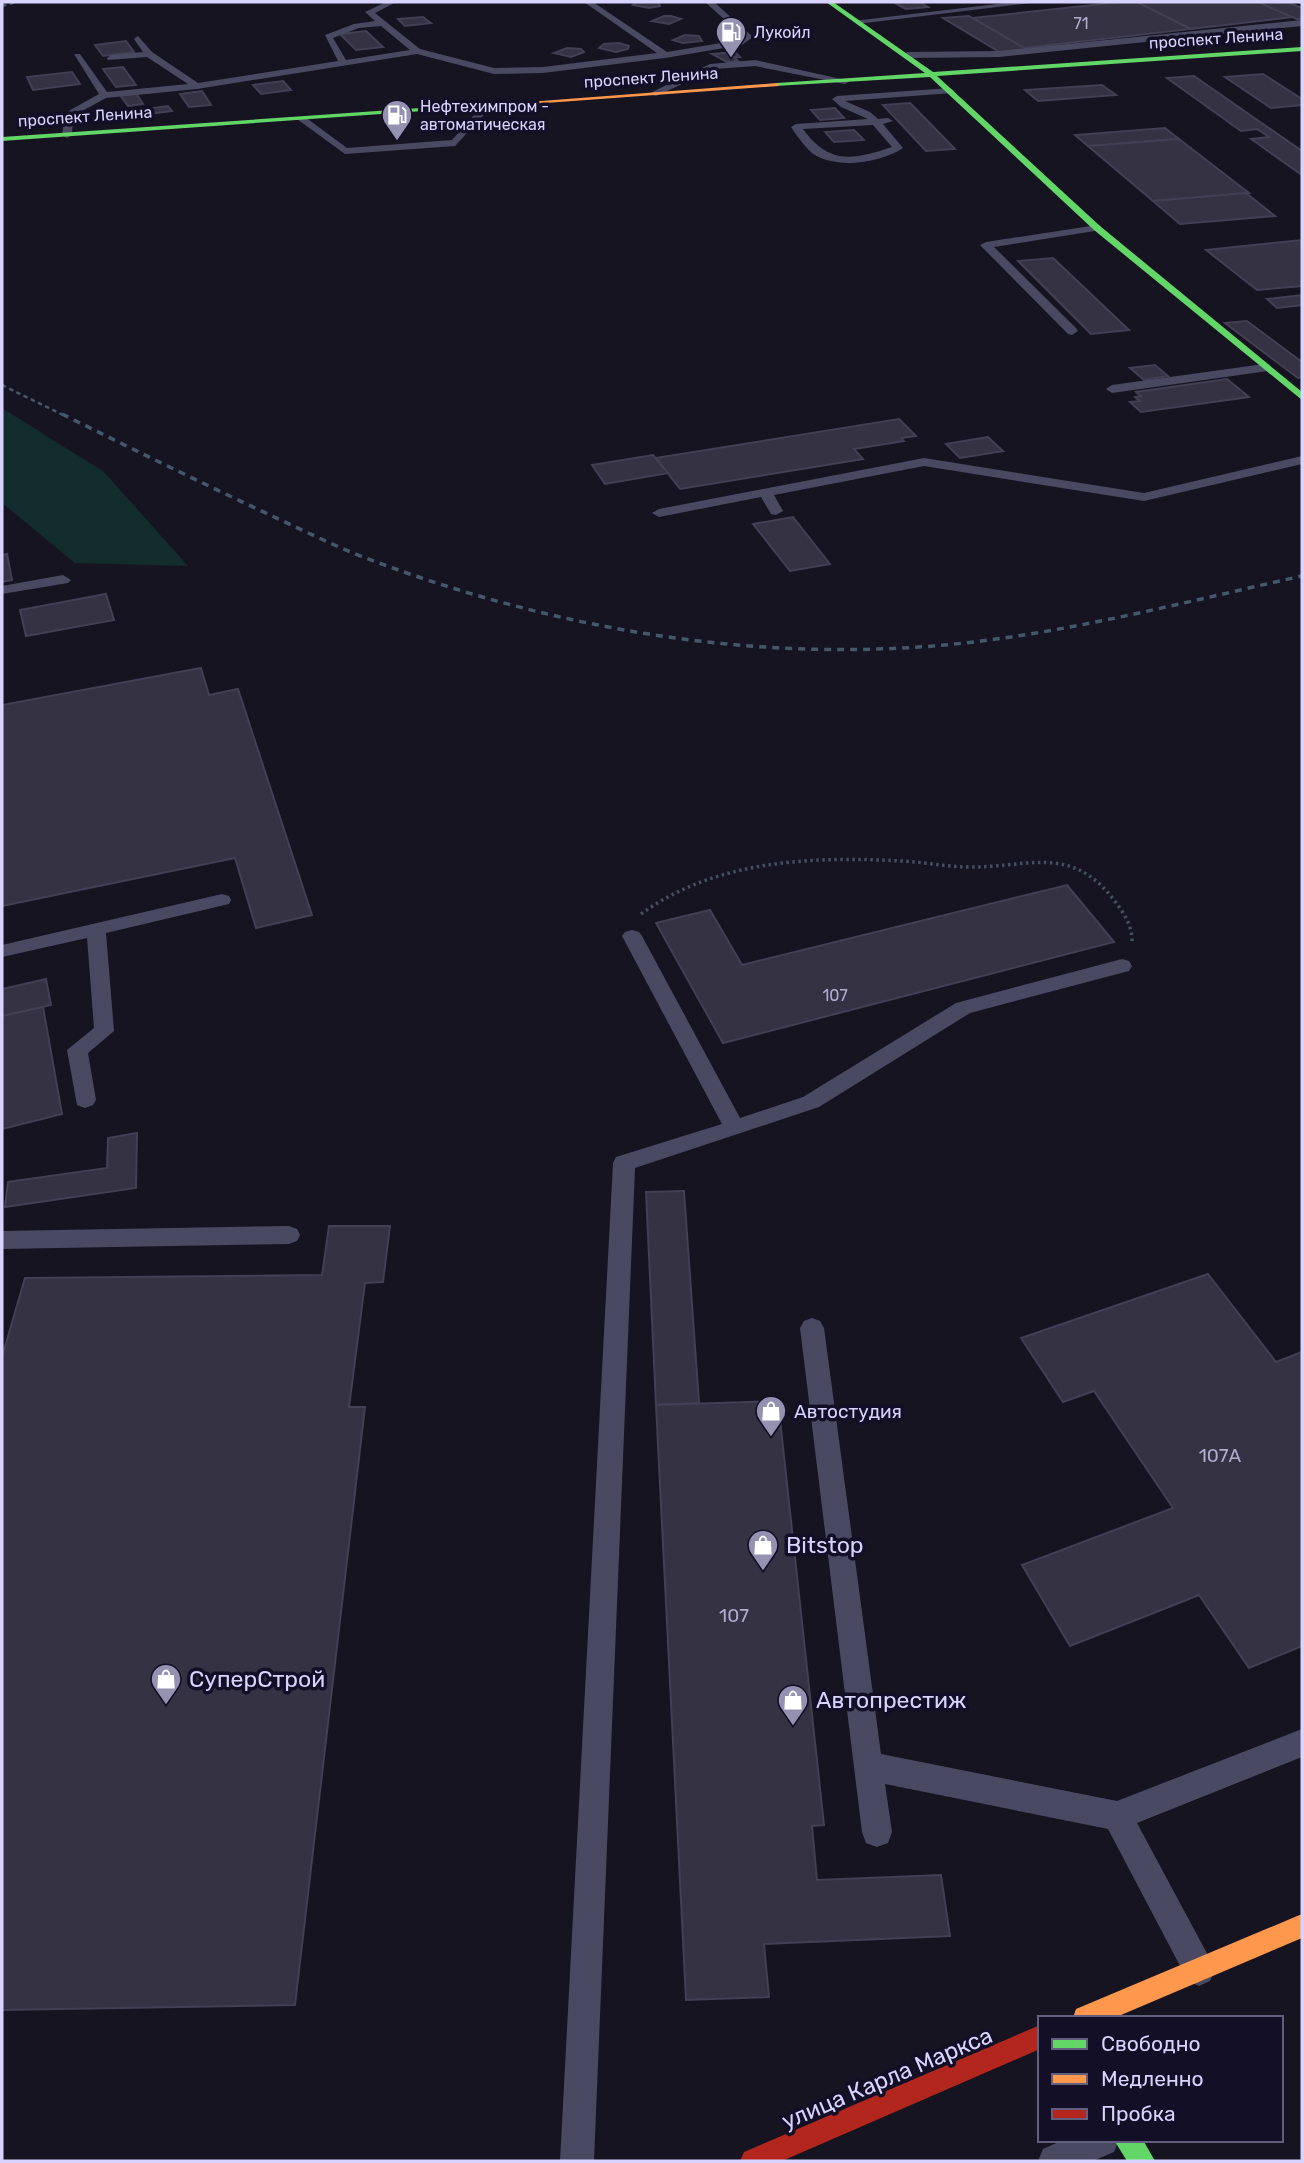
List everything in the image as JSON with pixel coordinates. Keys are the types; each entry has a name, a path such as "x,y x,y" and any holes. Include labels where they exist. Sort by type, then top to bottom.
{"main road":[{"path":"830,2 932,75 1097,228 1302,397"},
{"name":"проспект Ленина","path":"2,139 1302,49"},
{"path":"1090,2016 1302,1926"},
{"name":"улица Карла Маркса","path":"752,2161 1038,2038"},
{"path":"1128,2142 1142,2161"}],"lane":[{"path":"392,2 369,12 416,51 478,68 520,72 665,55 733,44 749,37 709,2"},
{"path":"587,2 665,55"},
{"path":"962,2 973,8"},
{"path":"857,20 1035,2"},
{"path":"344,63 328,37 357,26 382,23"},
{"path":"907,55 999,54 1302,23"},
{"path":"138,39 149,54 197,86"},
{"path":"66,135 68,116 104,95 197,86 416,51"},
{"path":"111,58 149,54"},
{"path":"77,56 104,95"},
{"path":"653,94 713,66 755,63 845,81"},
{"path":"888,121 874,122 796,127 816,152 828,158 851,159 898,148 874,122 866,114 844,107 837,99 950,91"},
{"path":"302,119 345,151 455,143 487,106"},
{"path":"1072,331 986,245 1097,228"},
{"path":"1112,389 1264,368"},
{"path":"659,513 924,462 1144,497 1302,460"},
{"path":"766,493 776,511"},
{"path":"2,590 62,580"},
{"path":"2,951 222,900"},
{"path":"85,1100 77,1050 104,1031 96,929"},
{"path":"632,936 735,1128"},
{"path":"577,2161 624,1163 811,1102 963,1008 1122,966"},
{"path":"2,1240 289,1235"},
{"path":"812,1328 877,1832"},
{"path":"869,1766 1117,1816 1302,1743"},
{"path":"1117,1816 1199,1969"},
{"path":"1055,2161 1098,2142"}],"path":[{"path":"632,936 629,923 670,893 730,873 804,859 901,860 970,867 1039,860 1078,865 1112,895 1133,930 1131,949 1122,966"}],"green space":[{"path":"2,408 104,472 188,566 75,563 2,503"}],"building":[{"path":"637,2 658,2 660,6 649,8 633,5"},
{"path":"893,2 919,2 928,7 906,9"},
{"path":"1137,2 1191,29 1024,48 973,18"},
{"path":"1137,2 1258,2 1293,17 1191,29"},
{"path":"1258,2 1287,2 1302,8 1302,19 1297,19"},
{"path":"664,16 681,19 669,24 652,21"},
{"path":"969,16 1028,50 1001,53 943,18"},
{"path":"423,17 431,23 405,26 398,19"},
{"path":"366,31 383,47 356,50 340,34"},
{"path":"685,35 699,36 702,41 683,43 673,40"},
{"path":"126,41 134,52 103,56 95,45"},
{"path":"619,43 629,46 628,49 616,52 599,48 604,44"},
{"path":"567,48 581,49 584,52 571,57 554,53"},
{"path":"735,52 740,57 734,57 738,61 727,62 712,54"},
{"path":"123,67 136,85 116,87 103,69"},
{"path":"72,72 80,84 33,90 27,77"},
{"path":"1263,74 1302,99 1302,105 1271,108 1225,77"},
{"path":"1194,76 1302,151 1302,175 1251,139 1269,137 1257,129 1241,131 1167,78"},
{"path":"283,81 291,90 261,94 253,85"},
{"path":"1102,85 1116,95 1038,101 1025,90"},
{"path":"202,91 211,105 189,107 180,94"},
{"path":"136,93 143,104 128,106 120,95"},
{"path":"910,103 955,149 926,151 883,105"},
{"path":"168,106 172,111 134,116 131,111"},
{"path":"835,108 844,118 820,120 811,110"},
{"path":"1165,128 1179,139 1088,146 1075,135"},
{"path":"854,130 864,140 834,142 825,132"},
{"path":"1179,139 1249,193 1153,201 1088,146"},
{"path":"1246,193 1275,216 1180,224 1153,201"},
{"path":"1302,240 1302,286 1257,290 1206,250"},
{"path":"1053,258 1129,330 1091,334 1018,261"},
{"path":"1302,295 1302,305 1277,308 1267,299"},
{"path":"1247,321 1302,362 1302,377 1298,378 1225,323"},
{"path":"1155,365 1168,376 1144,380 1130,368"},
{"path":"1227,379 1249,397 1141,412 1130,402 1140,401 1135,397 1141,396 1136,392"},
{"path":"899,419 916,436 901,438 904,441 854,449 863,459 680,489 656,458"},
{"path":"988,437 1003,451 960,458 946,444"},
{"path":"653,455 668,473 605,484 592,465"},
{"path":"793,517 830,564 790,571 753,524"},
{"path":"7,554 12,580 2,582 2,555"},
{"path":"106,594 114,620 26,636 20,610"},
{"path":"201,668 209,695 238,689 312,915 256,928 235,858 2,906 2,705"},
{"path":"1067,885 1114,942 723,1043 656,923 710,910 742,965"},
{"path":"46,979 51,1005 2,1016 2,989"},
{"path":"43,1007 62,1114 2,1129 2,1016"},
{"path":"137,1133 136,1188 5,1207 8,1182 107,1168 108,1138"},
{"path":"684,1191 699,1403 656,1405 646,1192"},
{"name":"СуперСтрой","path":"329,1226 390,1226 383,1282 365,1283 349,1407 365,1407 295,2005 2,2010 2,1357 25,1278 322,1275"},
{"path":"1208,1274 1276,1362 1302,1352 1302,1646 1249,1668 1199,1595 1070,1646 1022,1565 1173,1508 1094,1391 1063,1402 1021,1338"},
{"path":"778,1401 824,1825 812,1826 817,1880 941,1875 950,1936 764,1944 769,1997 686,2000 656,1405"}],"railway":[{"path":"2,6 16,2"},
{"path":"2,385 65,416"},
{"path":"62,414 246,504 365,558 513,606 652,635 792,648 933,646 1072,627 1302,576"}],"traffic: fast":[{"path":"829,2 932,75 1097,228 1302,397"},
{"path":"777,85 1302,49"},
{"path":"2,139 478,106"},
{"path":"1128,2142 1142,2161"}],"traffic: slow":[{"path":"478,106 777,85"},
{"path":"1090,2016 1302,1926"}],"traffic: jam":[{"path":"753,2161 1038,2038"}],"place":[{"name":"Лукойл","path":"731,59"},
{"name":"Нефтехимпром - автоматическая","path":"397,142"},
{"name":"Автостудия","path":"771,1438"},
{"name":"Bitstop","path":"763,1572"},
{"name":"СуперСтрой","path":"166,1706"},
{"name":"Автопрестиж","path":"793,1727"}]}
